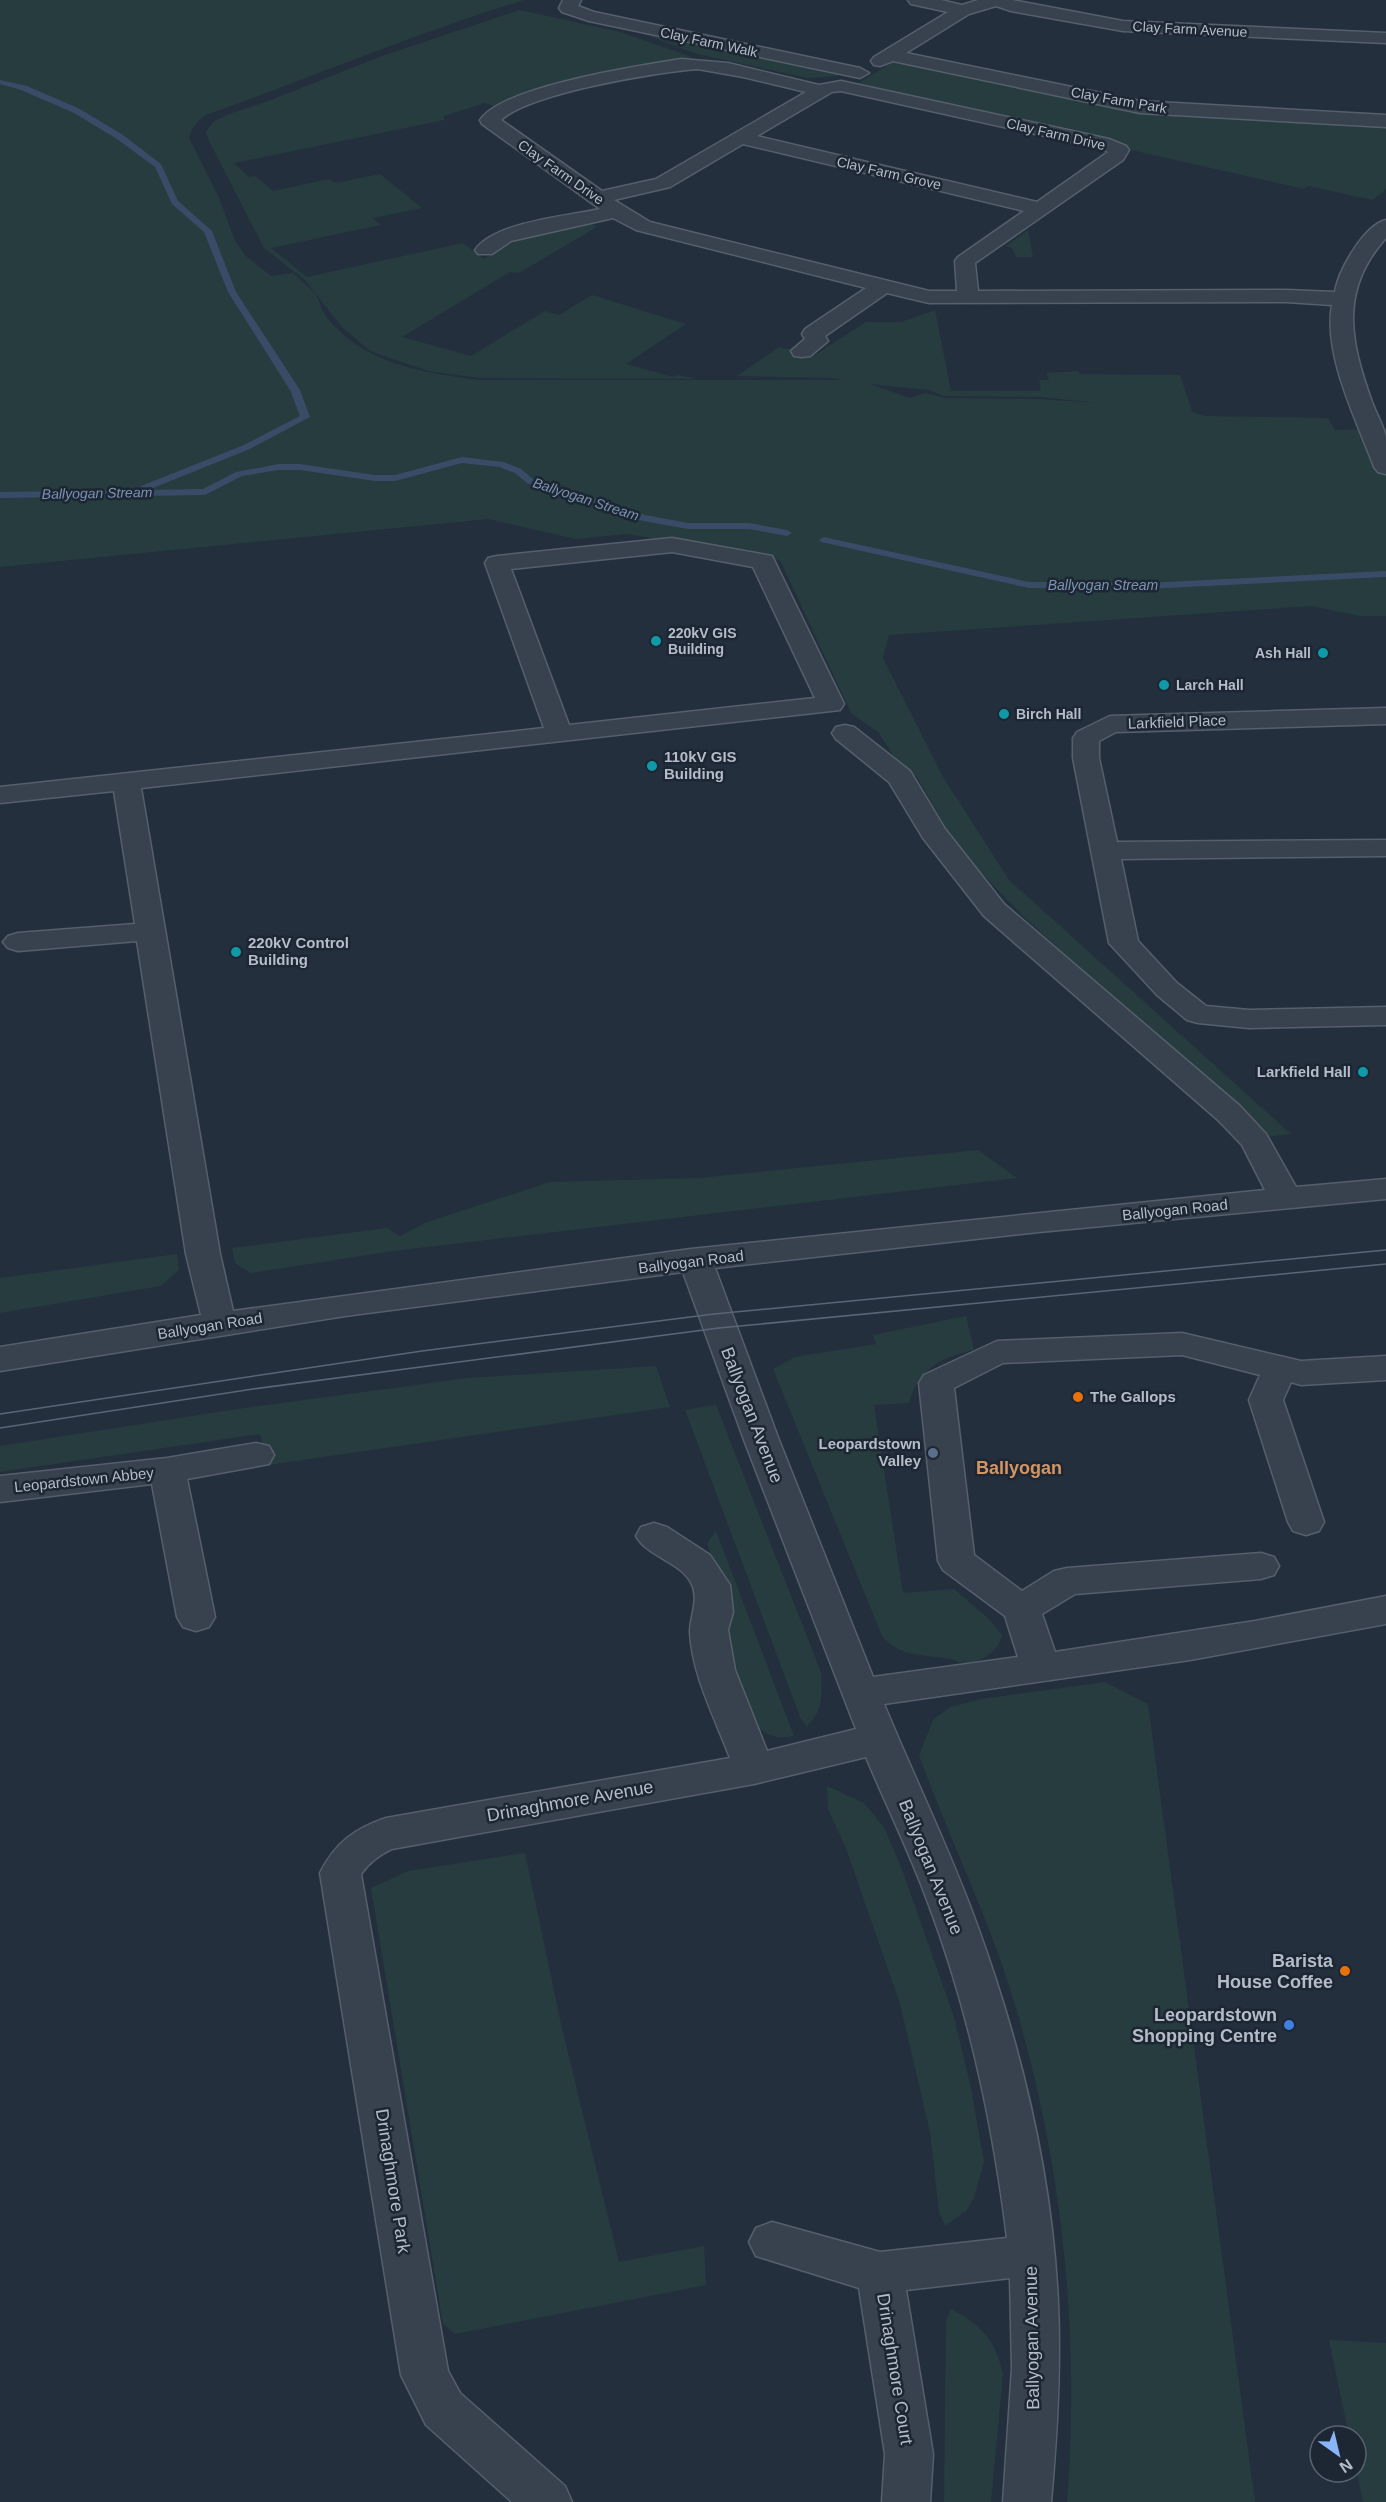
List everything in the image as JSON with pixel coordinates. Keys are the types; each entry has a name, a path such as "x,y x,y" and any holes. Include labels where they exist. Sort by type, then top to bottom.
{"street":[{"name":"Clay Farm Walk","path":"572,0 568,8 588,16 860,74"},
{"path":"917,0 963,10"},
{"path":"599,198 663,183 819,90 841,86 963,10 997,0"},
{"name":"Clay Farm Avenue","path":"997,0 1011,6 1123,26 1386,38"},
{"name":"Clay Farm Park","path":"891,55 1140,107 1386,121"},
{"name":"Clay Farm Drive","path":"819,90 693,63 552,90 496,111 489,120 616,211 644,226 914,295 968,297 1286,296 1344,299"},
{"name":"Clay Farm Drive","path":"841,86 1109,145 1119,150 1116,156 1038,208 965,261 968,297"},
{"name":"Clay Farm Grove","path":"740,138 1038,208"},
{"path":"485,250 504,236 616,211"},
{"path":"1386,226 1370,240 1346,284 1340,321 1346,360 1386,467"},
{"path":"802,351 817,341 813,334 881,286"},
{"path":"0,795 126,782 560,734 831,704 763,561 672,545 497,563 560,734"},
{"name":"Larkfield Place","path":"1386,716 1110,724 1086,738 1086,758 1124,943 1167,989 1198,1014 1249,1019 1386,1016"},
{"path":"845,733 900,777 933,832 994,910 1229,1113 1255,1141 1286,1198"},
{"path":"126,782 203,1254 220,1324"},
{"path":"1105,851 1386,848"},
{"path":"18,942 151,931"},
{"name":"Ballyogan Road","path":"0,1359 220,1324 696,1261 1386,1189"},
{"name":"Ballyogan Avenue","path":"696,1261 729,1359 861,1694 956,1922 1000,2073 1017,2152 1031,2255 1036,2378 1027,2502"},
{"path":"1041,1667 1021,1610 956,1561 936,1383 997,1352 1182,1344 1301,1373 1386,1368"},
{"path":"1280,1368 1266,1400 1306,1522"},
{"name":"Leopardstown Abbey","path":"0,1490 167,1470 256,1455"},
{"name":"Leopardstown Abbey","path":"167,1470 196,1617"},
{"path":"654,1536 698,1564 711,1585 714,1612 709,1630 716,1670 754,1769"},
{"path":"1021,1610 1066,1581 1261,1566"},
{"path":"861,1694 1229,1640 1386,1611"},
{"name":"Drinaghmore Avenue","path":"386,1834 754,1769 879,1738"},
{"name":"Drinaghmore Park","path":"386,1834 363,1844 349,1858 340,1873 425,2375 443,2409 548,2502"},
{"name":"Drinaghmore Court","path":"772,2242 880,2273 1031,2255"},
{"name":"Drinaghmore Court","path":"880,2273 909,2454 906,2502"}],"green space":[{"path":"0,0 524,0 404,41 206,115 197,122 189,138 219,198 236,243 246,256 271,276 293,273 316,295 324,314 341,332 357,345 376,355 416,369 479,380 843,380 737,376 779,347 815,355 866,322 901,322 935,310 951,391 1041,391 1039,380 1049,380 1046,373 1079,371 1079,374 1180,375 1192,411 1189,411 1205,416 1328,418 1335,430 1386,429 1386,616 1360,616 1311,606 889,635 883,658 942,775 1009,880 1291,1134 1266,1137 1024,917 959,850 917,777 901,767 878,732 851,713 780,560 627,534 576,539 488,519 0,567","holes":["870,384 929,390 943,396 1040,397 1098,403 1040,399 945,398 925,393 910,398"]},
{"path":"520,10 620,32 692,57 542,87 494,106 485,103 444,116 444,120 234,163 249,177 255,176 273,191 329,179 336,183 380,174 422,208 373,218 381,225 271,248 307,277 463,243 484,259 513,241 590,223 597,227 519,273 510,272 402,337 471,356 545,311 559,315 592,295 686,324 626,364 673,377 678,375 696,379 479,378 428,371 370,351 342,327 305,280 264,248 208,139 206,132 213,122 229,114 271,100 379,57"},
{"path":"630,29 839,76 807,78 697,54"},
{"path":"895,61 1133,110 1386,125 1386,189 1373,200 1308,186 1304,189 1131,150 1121,143 862,86 860,82"},
{"path":"1028,230 1033,257 1016,257 1012,248 1006,246"},
{"path":"978,1150 1017,1178 393,1251 251,1273 235,1263 232,1248 387,1228 400,1236 425,1223 550,1182 698,1178"},
{"path":"177,1254 179,1270 161,1286 0,1313 0,1278"},
{"path":"966,1316 974,1350 951,1357 933,1366 919,1381 909,1403 874,1405 903,1593 954,1589 990,1620 1002,1635 992,1652 980,1660 966,1663 905,1652 882,1636 773,1369 795,1357 876,1344 873,1335"},
{"path":"656,1366 670,1407 268,1465 260,1434 0,1472 0,1446 237,1409 468,1378"},
{"path":"716,1405 821,1672 819,1707 813,1720 807,1726 800,1717 685,1410"},
{"path":"716,1531 794,1736 779,1737 759,1728 752,1719 742,1696 727,1639 732,1598 707,1544"},
{"path":"1105,1682 1148,1704 1255,2502 1067,2502 1071,2376 1069,2313 1056,2189 1045,2127 1032,2066 1005,1973 919,1755 933,1720 950,1707 982,1699"},
{"path":"827,1786 864,1803 884,1827 903,1872 954,2017 971,2088 984,2162 974,2198 966,2211 945,2226 939,2212 930,2132 900,2004 847,1851 828,1809"},
{"path":"525,1853 561,2024 619,2262 704,2246 706,2285 455,2334 443,2324 371,1888 408,1871"},
{"path":"951,2309 971,2321 986,2335 996,2352 1003,2374 991,2502 944,2502 946,2320"},
{"path":"1329,2340 1386,2343 1386,2502 1363,2502 1359,2484 1368,2484 1368,2424 1346,2424"}],"waterway":[{"path":"0,82 24,88 77,111 120,137 158,166 175,202 208,231 232,292 295,390 305,417 247,447 144,488"},
{"name":"Ballyogan Stream","path":"0,495 205,492 239,474 279,467 300,467 375,478 395,478 462,460 501,464 518,471 530,481 643,518 688,526 749,526 787,533"},
{"name":"Ballyogan Stream","path":"824,540 1029,585 1147,586 1386,574"}],"tram line":[{"path":"0,1414 422,1351 714,1314 1386,1250"},
{"path":"0,1428 253,1389 719,1328 1386,1264"}],"place":[{"name":"220kV GIS Building","path":"656,641"},
{"name":"Ash Hall","path":"1323,653"},
{"name":"Larch Hall","path":"1164,685"},
{"name":"Birch Hall","path":"1004,714"},
{"name":"110kV GIS Building","path":"652,766"},
{"name":"220kV Control Building","path":"236,952"},
{"name":"Larkfield Hall","path":"1363,1072"},
{"name":"The Gallops","path":"1078,1397"},
{"name":"Leopardstown Valley","path":"933,1453"},
{"name":"Barista House Coffee","path":"1345,1971"},
{"name":"Leopardstown Shopping Centre","path":"1289,2025"}],"district":[{"name":"Ballyogan","path":"1019,1468"}]}
